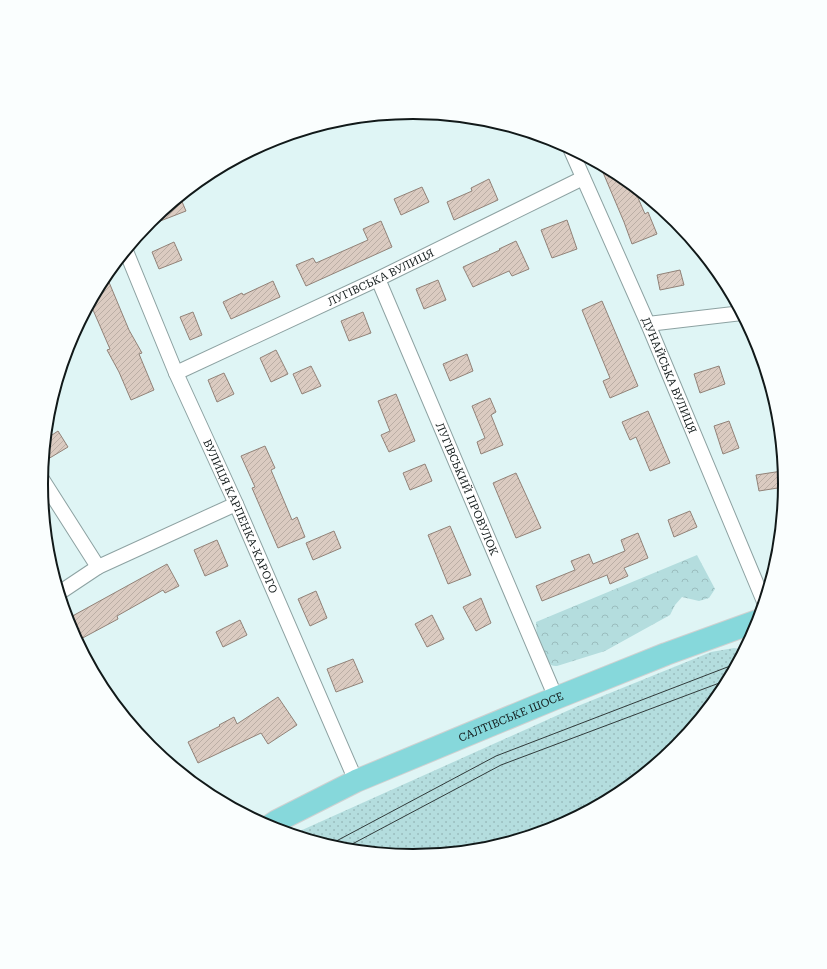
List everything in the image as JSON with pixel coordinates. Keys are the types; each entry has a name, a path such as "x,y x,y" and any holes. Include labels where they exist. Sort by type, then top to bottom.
{"main road":[{"name":"САЛТІВСЬКЕ ШОСЕ","path":"274,822 356,781 666,654 751,623"}],"street":[{"name":"ДУНАЙСЬКА ВУЛИЦЯ","path":"574,156 648,324 762,596"},
{"name":"ЛУГІВСЬКА ВУЛИЦЯ","path":"176,373 378,279 583,178"},
{"name":"ВУЛИЦЯ КАРПЕНКА-КАРОГО","path":"128,257 176,373 236,504 356,781"},
{"name":"ЛУГІВСЬКИЙ ПРОВУЛОК","path":"378,279 556,698"},
{"path":"648,324 736,314"},
{"path":"48,488 98,567"},
{"path":"63,590 98,567 236,504"}],"green space":[{"path":"697,555 715,589 709,598 699,601 682,597 675,605 670,615 605,651 557,666 552,665 547,661 539,645 536,622"},
{"path":"734,648 739,649 717,688 672,743 636,774 545,825 508,838 485,843 461,847 414,850 366,847 319,838 298,832 578,706 711,652"},
{"path":"638,772 596,801 538,828"}],"building":[{"path":"603,172 637,196 645,214 648,212 657,234 632,244"},
{"path":"489,179 498,200 454,220 447,202 472,191 471,188"},
{"path":"422,187 429,202 401,215 394,199"},
{"path":"182,202 186,211 161,221"},
{"path":"567,220 577,249 552,258 541,230"},
{"path":"381,221 392,247 306,286 296,265 313,258 316,263 368,240 363,229"},
{"path":"516,241 529,269 512,276 509,271 473,287 463,267"},
{"path":"174,242 182,260 159,269 152,252"},
{"path":"680,270 684,285 660,290 657,275"},
{"path":"438,280 446,300 424,309 416,289"},
{"path":"273,281 280,297 231,319 223,302 242,293 243,295"},
{"path":"109,282 129,330 142,353 139,354 154,390 131,400 119,372 107,350 110,349 93,310"},
{"path":"602,301 638,386 610,398 603,381 610,378 582,310"},
{"path":"193,312 202,335 190,340 180,317"},
{"path":"363,312 371,333 349,341 341,321"},
{"path":"276,350 288,374 271,382 260,358"},
{"path":"467,354 473,371 450,381 443,364"},
{"path":"311,366 321,386 302,394 293,374"},
{"path":"719,366 725,384 700,393 694,374"},
{"path":"224,373 234,394 217,402 208,380"},
{"path":"396,394 415,441 389,452 381,435 390,431 378,401"},
{"path":"490,398 496,412 491,415 503,445 481,454 477,442 485,438 472,406"},
{"path":"648,411 670,463 650,471 636,437 630,440 622,422"},
{"path":"729,421 739,448 723,454 714,426"},
{"path":"58,431 68,447 49,458 51,437"},
{"path":"265,446 275,468 271,470 292,520 297,517 305,537 278,548 252,488 255,487 241,456"},
{"path":"425,464 432,481 410,490 403,473"},
{"path":"778,472 779,488 759,491 756,475"},
{"path":"516,473 541,528 516,538 493,483"},
{"path":"690,511 697,527 674,537 668,520"},
{"path":"450,526 471,575 448,584 428,535"},
{"path":"334,531 341,548 313,560 306,543"},
{"path":"638,533 648,558 624,568 628,576 610,584 607,575 542,601 536,586 575,570 571,561 589,554 593,564 625,551 621,540"},
{"path":"217,540 228,566 205,576 194,550"},
{"path":"167,564 179,586 165,593 163,590 117,616 118,619 82,638 73,616"},
{"path":"316,591 327,618 310,626 298,599"},
{"path":"481,598 491,623 476,631 463,607"},
{"path":"432,615 444,639 427,647 415,624"},
{"path":"240,620 247,635 223,647 216,632"},
{"path":"353,659 363,682 336,692 327,669"},
{"path":"278,697 297,725 268,744 261,733 198,763 188,742 220,726 219,725 234,717 237,724"}],"tram line":[{"path":"335,842 496,756 731,666"},
{"path":"351,845 501,765 720,683"}]}
